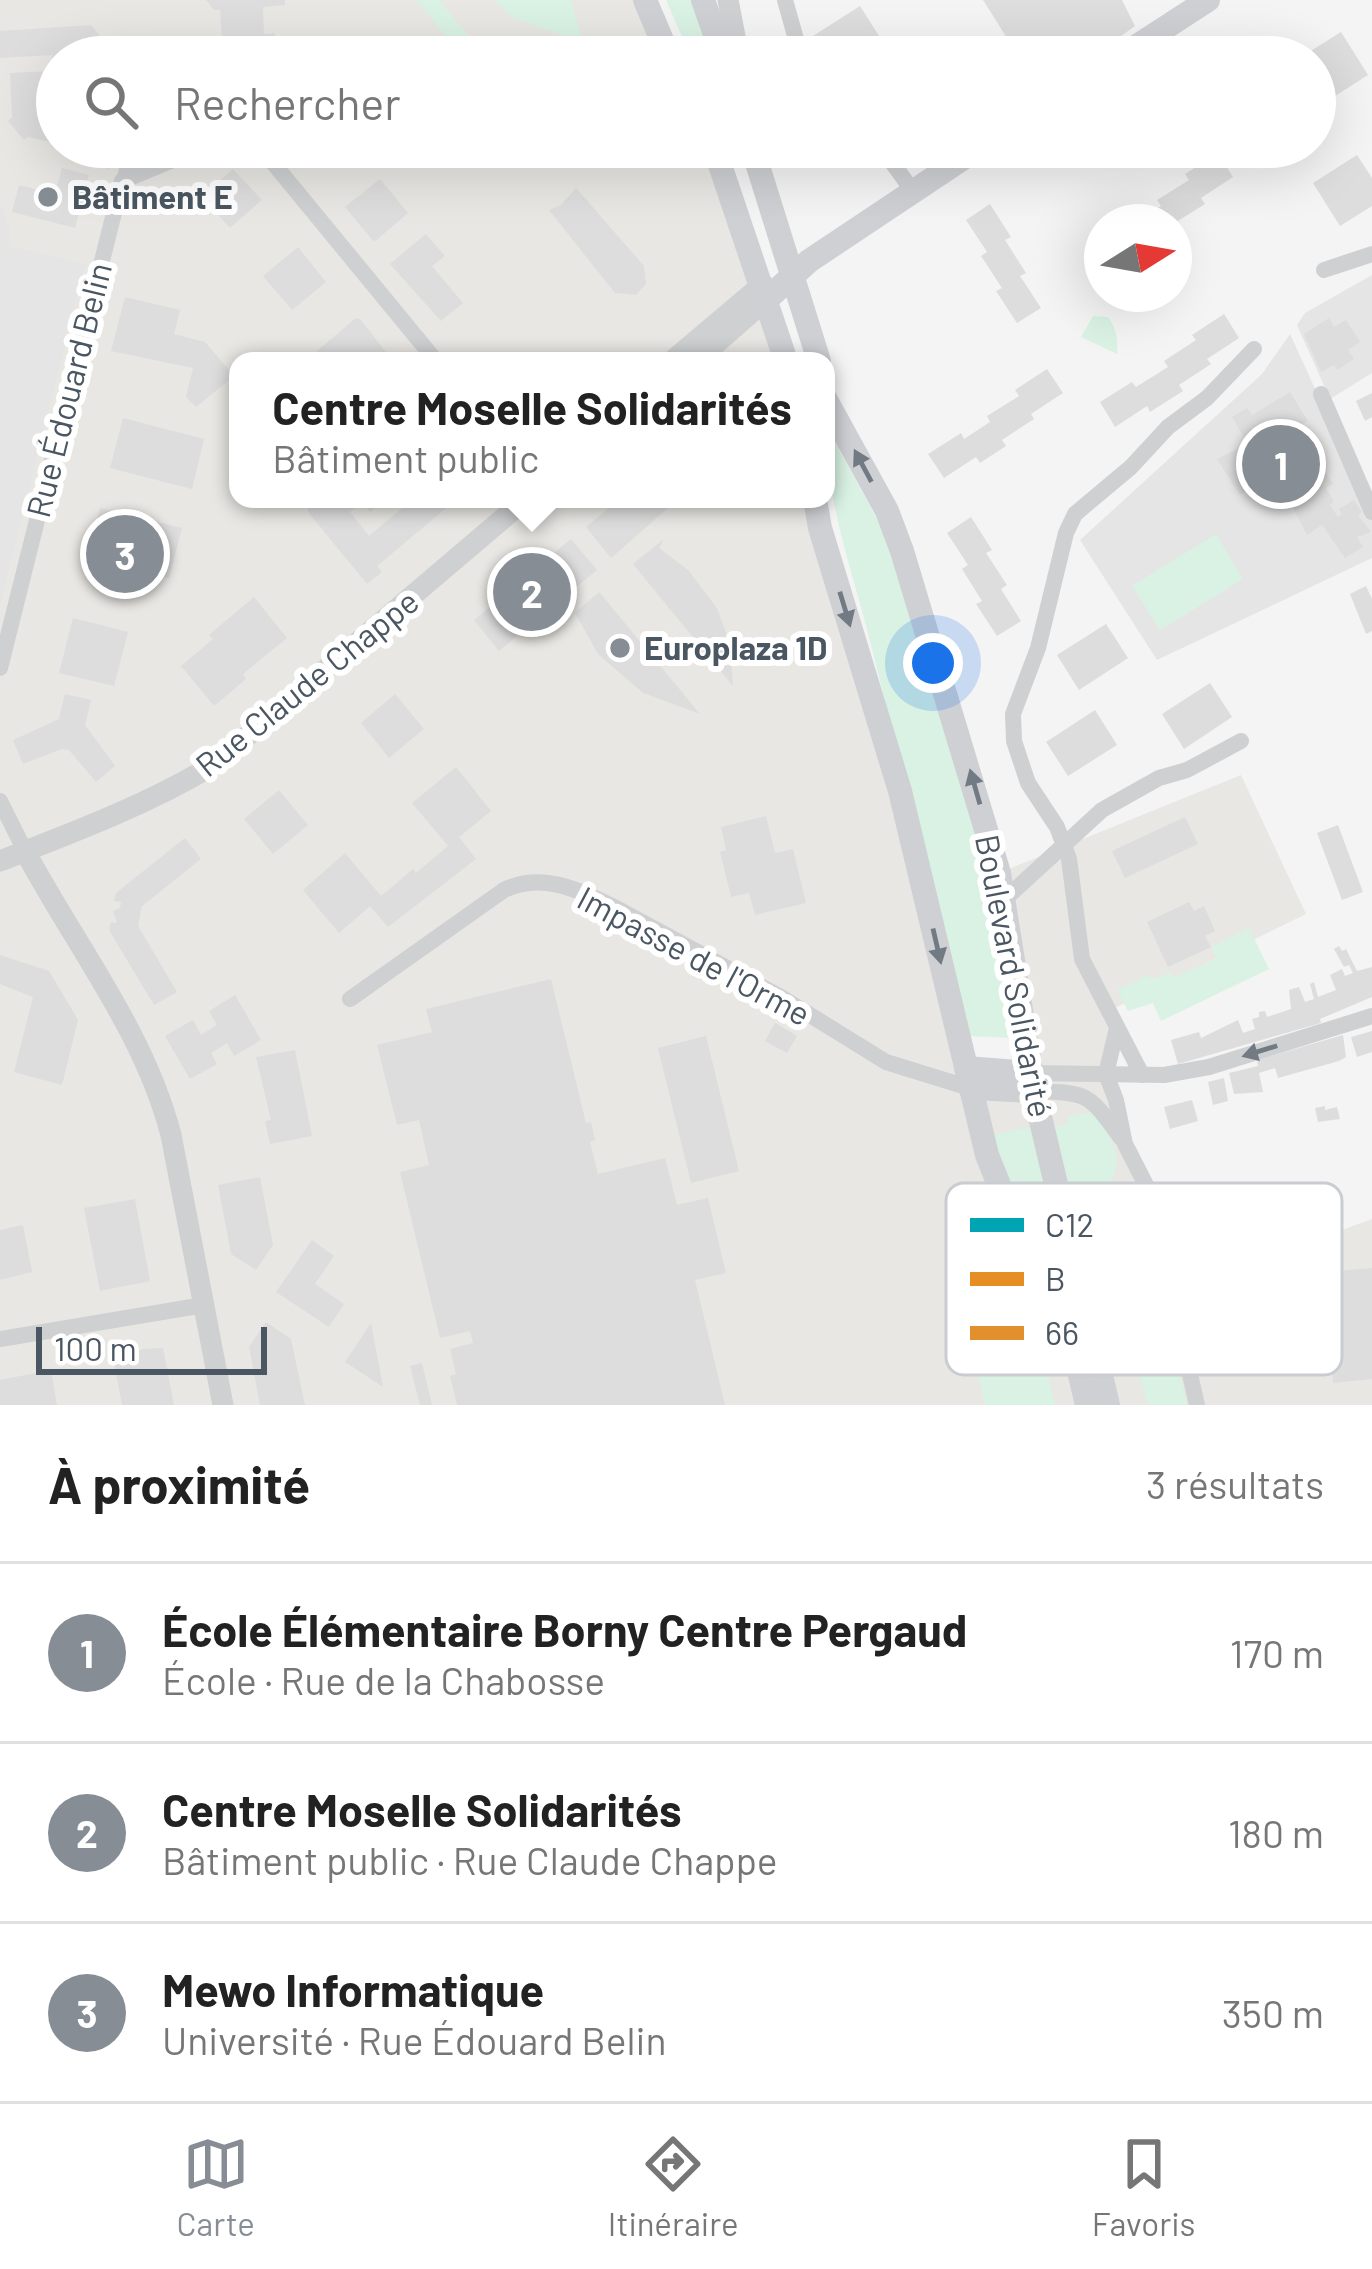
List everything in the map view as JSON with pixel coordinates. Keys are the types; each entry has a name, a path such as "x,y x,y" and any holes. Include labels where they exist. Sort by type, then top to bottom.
{"main road":[{"path":"645,0 660,36"},
{"path":"659,0 674,36"},
{"path":"703,0 716,36"},
{"path":"1152,36 1208,0"},
{"path":"723,168 814,352"},
{"path":"738,168 760,215 799,352"},
{"path":"756,168 786,352"},
{"path":"777,281 947,168"},
{"name":"Boulevard Solidarité","path":"835,415 887,511 902,550 967,760 1004,900 1033,1082 1056,1183"},
{"name":"Boulevard Solidarité","path":"817,508 900,791 968,1078 999,1183"},
{"path":"968,1078 1033,1082"},
{"name":"Boulevard Solidarité","path":"1080,1375 1087,1405"},
{"name":"Boulevard Solidarité","path":"1101,1375 1108,1405"}],"street":[{"path":"728,0 735,36"},
{"path":"785,0 795,36"},
{"name":"Rue Édouard Belin","path":"0,668 125,168"},
{"path":"122,181 146,168"},
{"path":"277,168 429,352"},
{"path":"900,168 913,190"},
{"path":"1324,270 1372,254"},
{"path":"684,352 777,281"},
{"path":"705,352 777,281"},
{"path":"1142,1075 1082,958 1064,844 1028,783 1014,741 1013,714 1038,648 1066,533 1075,514 1131,467 1168,427 1208,398 1254,349"},
{"path":"1322,394 1372,512"},
{"name":"Rue Claude Chappe","path":"0,861 187,781 213,765 515,508"},
{"path":"1004,900 1102,810 1241,741"},
{"path":"0,801 145,1060 171,1135 223,1405"},
{"name":"Impasse de l'Orme","path":"350,999 504,890 529,880 542,881 618,909 781,997 886,1062 920,1072 950,1066 968,1078"},
{"path":"1033,1082 1209,1066 1372,1016"},
{"path":"1117,1028 1106,1074 1126,1144"},
{"path":"1033,1082 1080,1092 1097,1105 1126,1144 1146,1183"},
{"path":"0,1339 204,1305"},
{"path":"1190,1375 1197,1405"}],"shaded area":[{"path":"0,0 645,0 660,36 36,36 36,168 721,168 780,352 229,352 229,508 822,508 972,1092 1032,1083 999,873 1241,775 1306,914 1109,1011 1117,1028 1105,1065 1143,1183 946,1183 946,1375 1342,1375 1342,1230 1372,1219 1372,1405 0,1405"},
{"path":"0,204 11,231 8,246 85,264 0,606"},
{"path":"1372,275 1372,373 1330,399 1297,325 1305,313"},
{"path":"1290,334 1372,513 1372,558 1157,660 1080,540 1262,374"}],"green space":[{"path":"416,0 439,0 469,36 446,36"},
{"path":"494,0 571,0 581,36 566,36 513,18"},
{"path":"666,0 691,0 705,36 682,36"},
{"path":"1093,316 1111,321 1117,354 1081,337"},
{"path":"835,440 886,538 932,674 980,855 1017,1038 966,1036 840,532"},
{"path":"1216,534 1243,579 1160,630 1132,586"},
{"path":"1249,928 1269,969 1161,1021 1153,1003 1128,1011 1117,990 1149,975 1151,979 1171,973 1174,977 1216,959 1211,947"},
{"path":"1092,1111 1107,1132 1117,1164 1110,1183 1068,1183 1055,1128 1068,1123 1067,1117"},
{"path":"1033,1126 1047,1183 1007,1183 990,1136"},
{"path":"978,1375 1048,1375 1055,1405 985,1405"},
{"path":"1139,1375 1180,1375 1187,1405 1148,1405"}],"building":[{"path":"206,0 285,0 285,5 263,7 264,34 275,36 222,36 220,10"},
{"path":"983,0 1122,0 1135,26 1121,36 1006,36"},
{"path":"860,6 879,36 813,36"},
{"path":"91,25 100,36 36,36 36,56 0,58 0,31"},
{"path":"1341,32 1368,75 1336,95 1336,36"},
{"path":"36,72 36,139 24,140 8,121 12,117 10,73"},
{"path":"1357,155 1372,178 1372,206 1340,226 1313,183"},
{"name":"Bâtiment E","path":"62,168 89,175 75,228 12,212 19,185 55,194"},
{"path":"1194,168 1227,168 1233,177 1201,198 1205,204 1192,212 1192,204 1160,204 1157,200 1189,180 1185,174"},
{"path":"233,169 262,200 230,228 202,197"},
{"path":"380,179 408,213 374,242 345,207"},
{"path":"576,188 644,266 646,284 636,295 615,293 549,210 561,205"},
{"path":"990,204 1026,273 1020,276 1041,308 1017,323 981,256 987,252 966,220"},
{"path":"426,234 445,256 432,266 463,303 441,321 390,264"},
{"path":"298,247 326,282 292,310 263,276"},
{"path":"125,297 180,310 174,334 205,342 229,370 229,380 196,407 186,397 193,368 111,351"},
{"path":"1224,314 1239,338 1179,385 1183,391 1115,427 1100,402 1168,367 1164,361"},
{"path":"356,318 386,352 318,352"},
{"path":"1329,318 1334,327 1346,320 1360,342 1348,350 1354,359 1337,370 1334,365 1321,372 1304,334"},
{"path":"1047,369 1063,393 1002,440 1006,446 980,463 976,457 944,478 928,454 990,422 987,416 1019,396 1015,390"},
{"path":"1290,392 1308,421 1296,428 1333,484 1326,488 1334,502 1330,505 1338,517 1339,509 1354,500 1371,532 1357,537 1363,547 1345,558 1322,525 1307,535 1267,459 1260,463 1269,477 1240,495 1217,459 1248,444 1232,417 1247,408 1252,415"},
{"path":"1372,393 1372,417 1365,421 1356,401"},
{"path":"123,418 204,439 192,489 110,468"},
{"path":"100,508 182,528 169,578 87,558"},
{"path":"309,508 355,508 350,512 369,536 402,508 446,508 377,566 382,572 367,584"},
{"path":"609,508 668,508 611,558 586,527"},
{"path":"971,517 992,550 986,553 1007,585 1001,589 1021,621 997,636 976,604 982,601 962,569 968,565 947,533"},
{"path":"571,539 597,570 499,651 474,620"},
{"path":"664,539 659,548 688,570 717,608 730,644 733,686 633,564"},
{"path":"1366,586 1372,599 1372,631 1366,634 1350,594"},
{"name":"Europlaza 1D","path":"599,592 700,714 643,693 598,654 575,613"},
{"path":"254,597 287,638 243,674 246,679 214,706 181,666"},
{"path":"73,618 128,632 114,686 59,673"},
{"path":"1106,624 1128,658 1079,690 1057,655"},
{"path":"1210,683 1232,717 1184,749 1162,714"},
{"path":"65,694 91,700 85,725 115,766 96,782 69,750 23,764 13,740 59,719"},
{"path":"395,694 424,729 389,758 361,723"},
{"path":"1095,710 1117,745 1068,776 1046,742"},
{"path":"456,767 491,811 459,837 476,859 388,927 370,906 339,933 303,890 345,853 381,896 413,869 416,873 448,846 412,803"},
{"path":"279,790 308,825 273,854 244,819"},
{"path":"766,816 775,853 793,849 806,903 755,915 749,893 731,897 720,852 726,850 721,827"},
{"path":"1185,817 1198,844 1125,878 1112,851"},
{"path":"1338,825 1363,892 1342,900 1317,833"},
{"path":"185,838 201,859 142,906 138,926 177,992 154,1005 109,930 111,922 117,923 113,911 120,908 121,902 114,901 116,893"},
{"path":"1189,902 1194,911 1204,906 1215,931 1205,936 1211,947 1168,967 1147,922"},
{"path":"1334,949 1346,949 1357,971 1372,967 1372,997 1320,1019 1321,1023 1178,1064 1171,1040 1199,1032 1201,1038 1238,1020 1243,1033 1255,1029 1252,1019 1259,1012 1265,1011 1267,1017 1291,1009 1289,990 1299,987 1305,1002 1314,999 1310,984 1314,982 1318,997 1336,990 1330,975 1342,969 1345,976 1353,973"},
{"path":"0,955 49,971 78,1020 62,1085 14,1072 33,997 0,984"},
{"path":"551,979 586,1123 591,1122 595,1140 590,1142 598,1174 665,1158 677,1205 708,1198 726,1273 695,1280 725,1405 457,1405 450,1349 473,1343 470,1331 440,1338 400,1172 429,1165 419,1120 397,1125 377,1045 432,1032 426,1009"},
{"path":"235,995 261,1040 234,1056 227,1043 211,1053 217,1064 190,1079 165,1036 193,1020 201,1035 217,1025 209,1011"},
{"path":"775,1023 797,1036 787,1053 765,1041"},
{"path":"1372,1031 1372,1052 1357,1057 1351,1037"},
{"path":"1343,1035 1346,1057 1339,1061 1278,1078 1275,1068 1259,1073 1263,1092 1234,1094 1229,1073"},
{"path":"706,1036 739,1171 691,1183 658,1048"},
{"path":"295,1050 312,1136 270,1144 265,1121 271,1120 256,1057"},
{"path":"1224,1078 1228,1101 1213,1105 1208,1082"},
{"path":"1192,1100 1198,1121 1170,1129 1164,1107"},
{"path":"1325,1106 1325,1110 1337,1107 1340,1119 1318,1122 1315,1108"},
{"path":"260,1177 273,1245 256,1270 231,1254 218,1185"},
{"path":"135,1199 150,1281 100,1291 84,1208"},
{"path":"23,1225 32,1272 0,1280 0,1230"},
{"path":"312,1240 334,1256 315,1284 344,1304 329,1327 276,1292"},
{"path":"1372,1268 1372,1379 1333,1383 1332,1375 1342,1375 1342,1271"},
{"path":"266,1322 291,1339 305,1405 260,1405 249,1347"},
{"path":"371,1323 383,1387 345,1362"},
{"path":"163,1348 174,1405 122,1405 113,1358"},
{"path":"422,1363 432,1405 420,1405 410,1366"},
{"path":"51,1370 57,1405 0,1405 0,1380"}],"place":[{"name":"Bâtiment E","path":"48,197"},
{"name":"École Élémentaire Borny Centre Pergaud","path":"1281,464"},
{"name":"Mewo Informatique","path":"125,554"},
{"name":"Centre Moselle Solidarités","path":"532,592"},
{"name":"Europlaza 1D","path":"620,648"}]}
